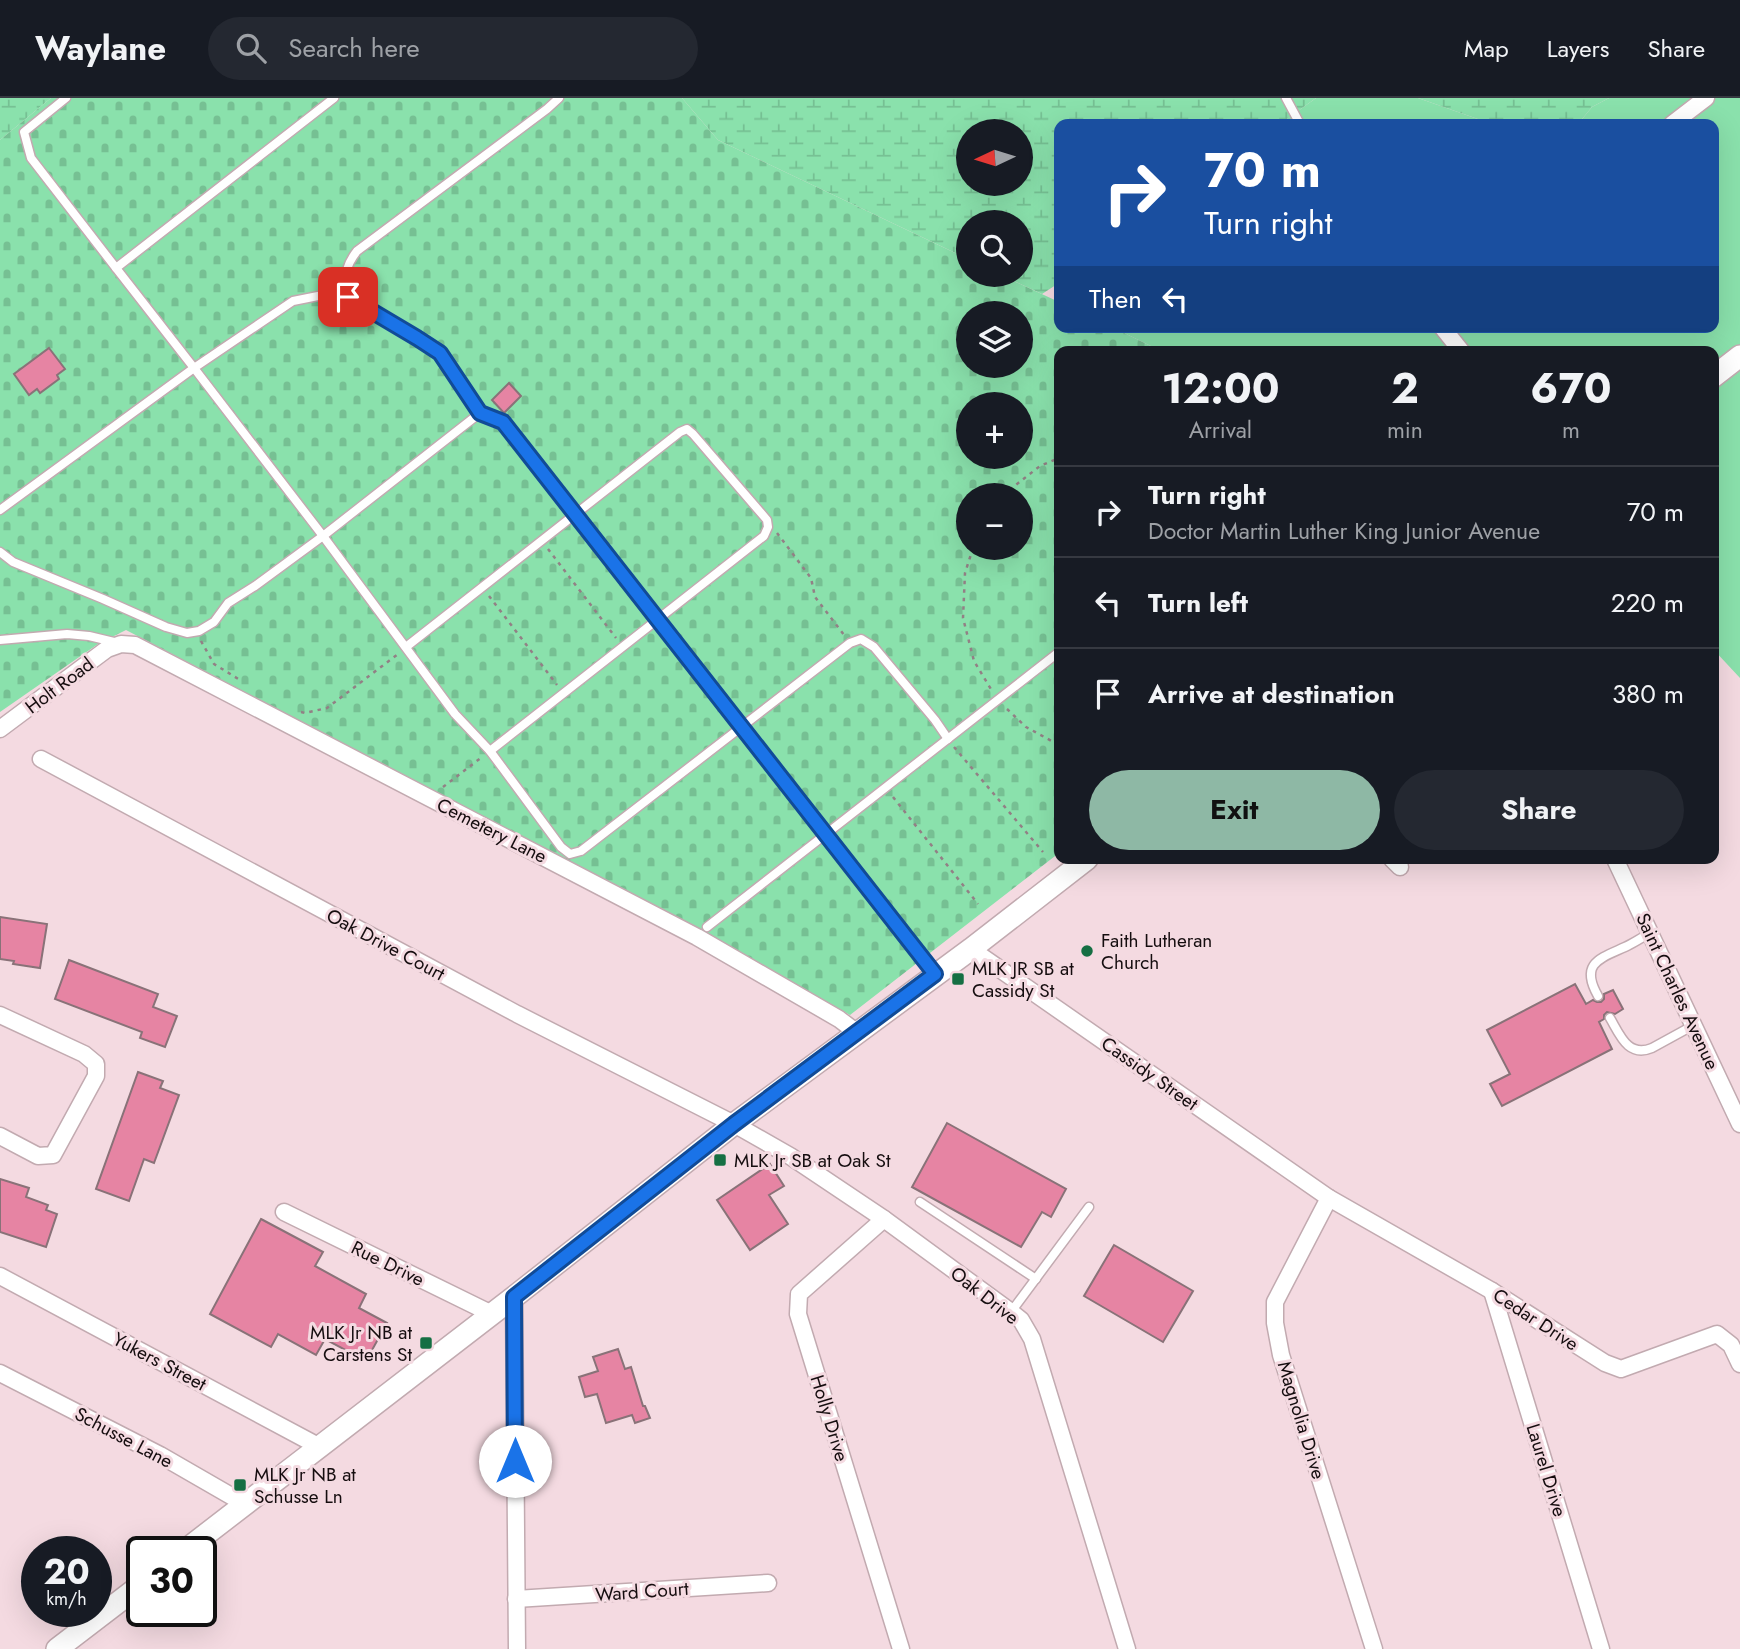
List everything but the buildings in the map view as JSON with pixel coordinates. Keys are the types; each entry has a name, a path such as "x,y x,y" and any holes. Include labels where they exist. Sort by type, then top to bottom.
{"main road":[{"path":"1719,372 1740,356"},
{"path":"204,1536 734,1124 971,949 1081,864"},
{"path":"57,1649 126,1596"}],"street":[{"path":"1679,119 1706,98"},
{"name":"Holt Road","path":"0,729 107,649 121,644"},
{"name":"Cemetery Lane","path":"121,644 135,645 697,937 839,1019 856,1032"},
{"name":"Oak Drive Court","path":"41,759 517,1014 734,1124"},
{"name":"Saint Charles Avenue","path":"1617,864 1740,1124"},
{"name":"Cassidy Street","path":"971,949 1329,1198"},
{"path":"0,1015 84,1054 96,1064 96,1076 53,1155 38,1156 0,1136"},
{"name":"Oak Drive","path":"734,1124 790,1156 884,1219 1021,1320 1032,1339 1127,1649"},
{"name":"Cedar Drive","path":"1329,1198 1492,1291 1605,1363 1621,1369 1717,1334 1731,1345 1740,1364"},
{"name":"Magnolia Drive","path":"1329,1198 1275,1302 1275,1322 1281,1355 1374,1649"},
{"name":"Rue Drive","path":"284,1212 492,1314"},
{"name":"Holly Drive","path":"884,1219 799,1294 798,1314 901,1649"},
{"name":"Yukers Street","path":"0,1276 320,1447"},
{"name":"Laurel Drive","path":"1492,1291 1601,1649"},
{"path":"514,1297 517,1649"},
{"name":"Schusse Lane","path":"0,1373 160,1455 245,1504"},
{"name":"Ward Court","path":"516,1599 768,1583"}],"lane":[{"path":"66,98 24,132 31,158 323,536 455,713 490,751 561,847 570,853 581,851 850,643 861,639 874,647 948,739"},
{"path":"116,268 334,98"},
{"path":"348,297 345,274 357,251 559,98"},
{"path":"1286,98 1297,119"},
{"path":"0,510 194,368 293,300 323,295 348,297 440,353 480,413 503,422 935,974"},
{"path":"0,552 13,562 166,627 187,633 195,632 214,622 228,603 323,536 480,413"},
{"path":"406,647 687,429 767,520 768,527 764,536 490,751"},
{"path":"0,640 67,635 89,636 121,644"},
{"path":"707,927 1054,656"},
{"path":"1598,996 1591,978 1596,961 1651,933"},
{"path":"1610,1018 1627,1045 1639,1051 1652,1048 1694,1025"},
{"path":"920,1202 1036,1279"},
{"path":"1011,1312 1089,1207"}],"path":[{"path":"1018,483 1040,466 1054,460"},
{"path":"768,527 776,532 811,578 816,597 850,643"},
{"path":"541,541 623,646"},
{"path":"969,560 965,573 963,618 974,661 998,700 1026,727 1054,742"},
{"path":"483,587 563,694"},
{"path":"195,632 215,664 247,685"},
{"path":"293,709 305,713 327,708 406,647"},
{"path":"948,739 1042,852"},
{"path":"442,787 490,751"},
{"path":"886,788 978,904"}],"green space":[{"path":"0,98 51,98 0,140"},
{"path":"51,98 682,98 718,140 956,253 956,287 1027,287 1054,300 1054,333 1124,333 1151,346 1054,346 1054,857 850,1015 692,926 126,630 98,644 0,712 0,140"},
{"path":"682,98 1316,98 1287,119 1054,119 1054,286 1042,294 1027,287 1033,287 1033,210 956,210 956,253 718,140"},
{"path":"1316,98 1418,98 1478,119 1287,119"},
{"path":"1418,98 1609,98 1592,107 1582,119 1478,119"},
{"path":"1609,98 1740,98 1740,678 1719,655 1719,346 1151,346 1124,333 1719,333 1719,119 1582,119 1592,107"}],"place":[{"name":"Faith Lutheran Church","path":"1087,951"},
{"name":"MLK JR SB at Cassidy St","path":"958,979"},
{"name":"MLK Jr SB at Oak St","path":"720,1160"},
{"name":"MLK Jr NB at Carstens St","path":"426,1343"},
{"name":"MLK Jr NB at Schusse Ln","path":"240,1485"}],"route":[{"path":"348,297 440,353 480,413 503,422 935,974 734,1124 514,1297 515,1461"}]}
